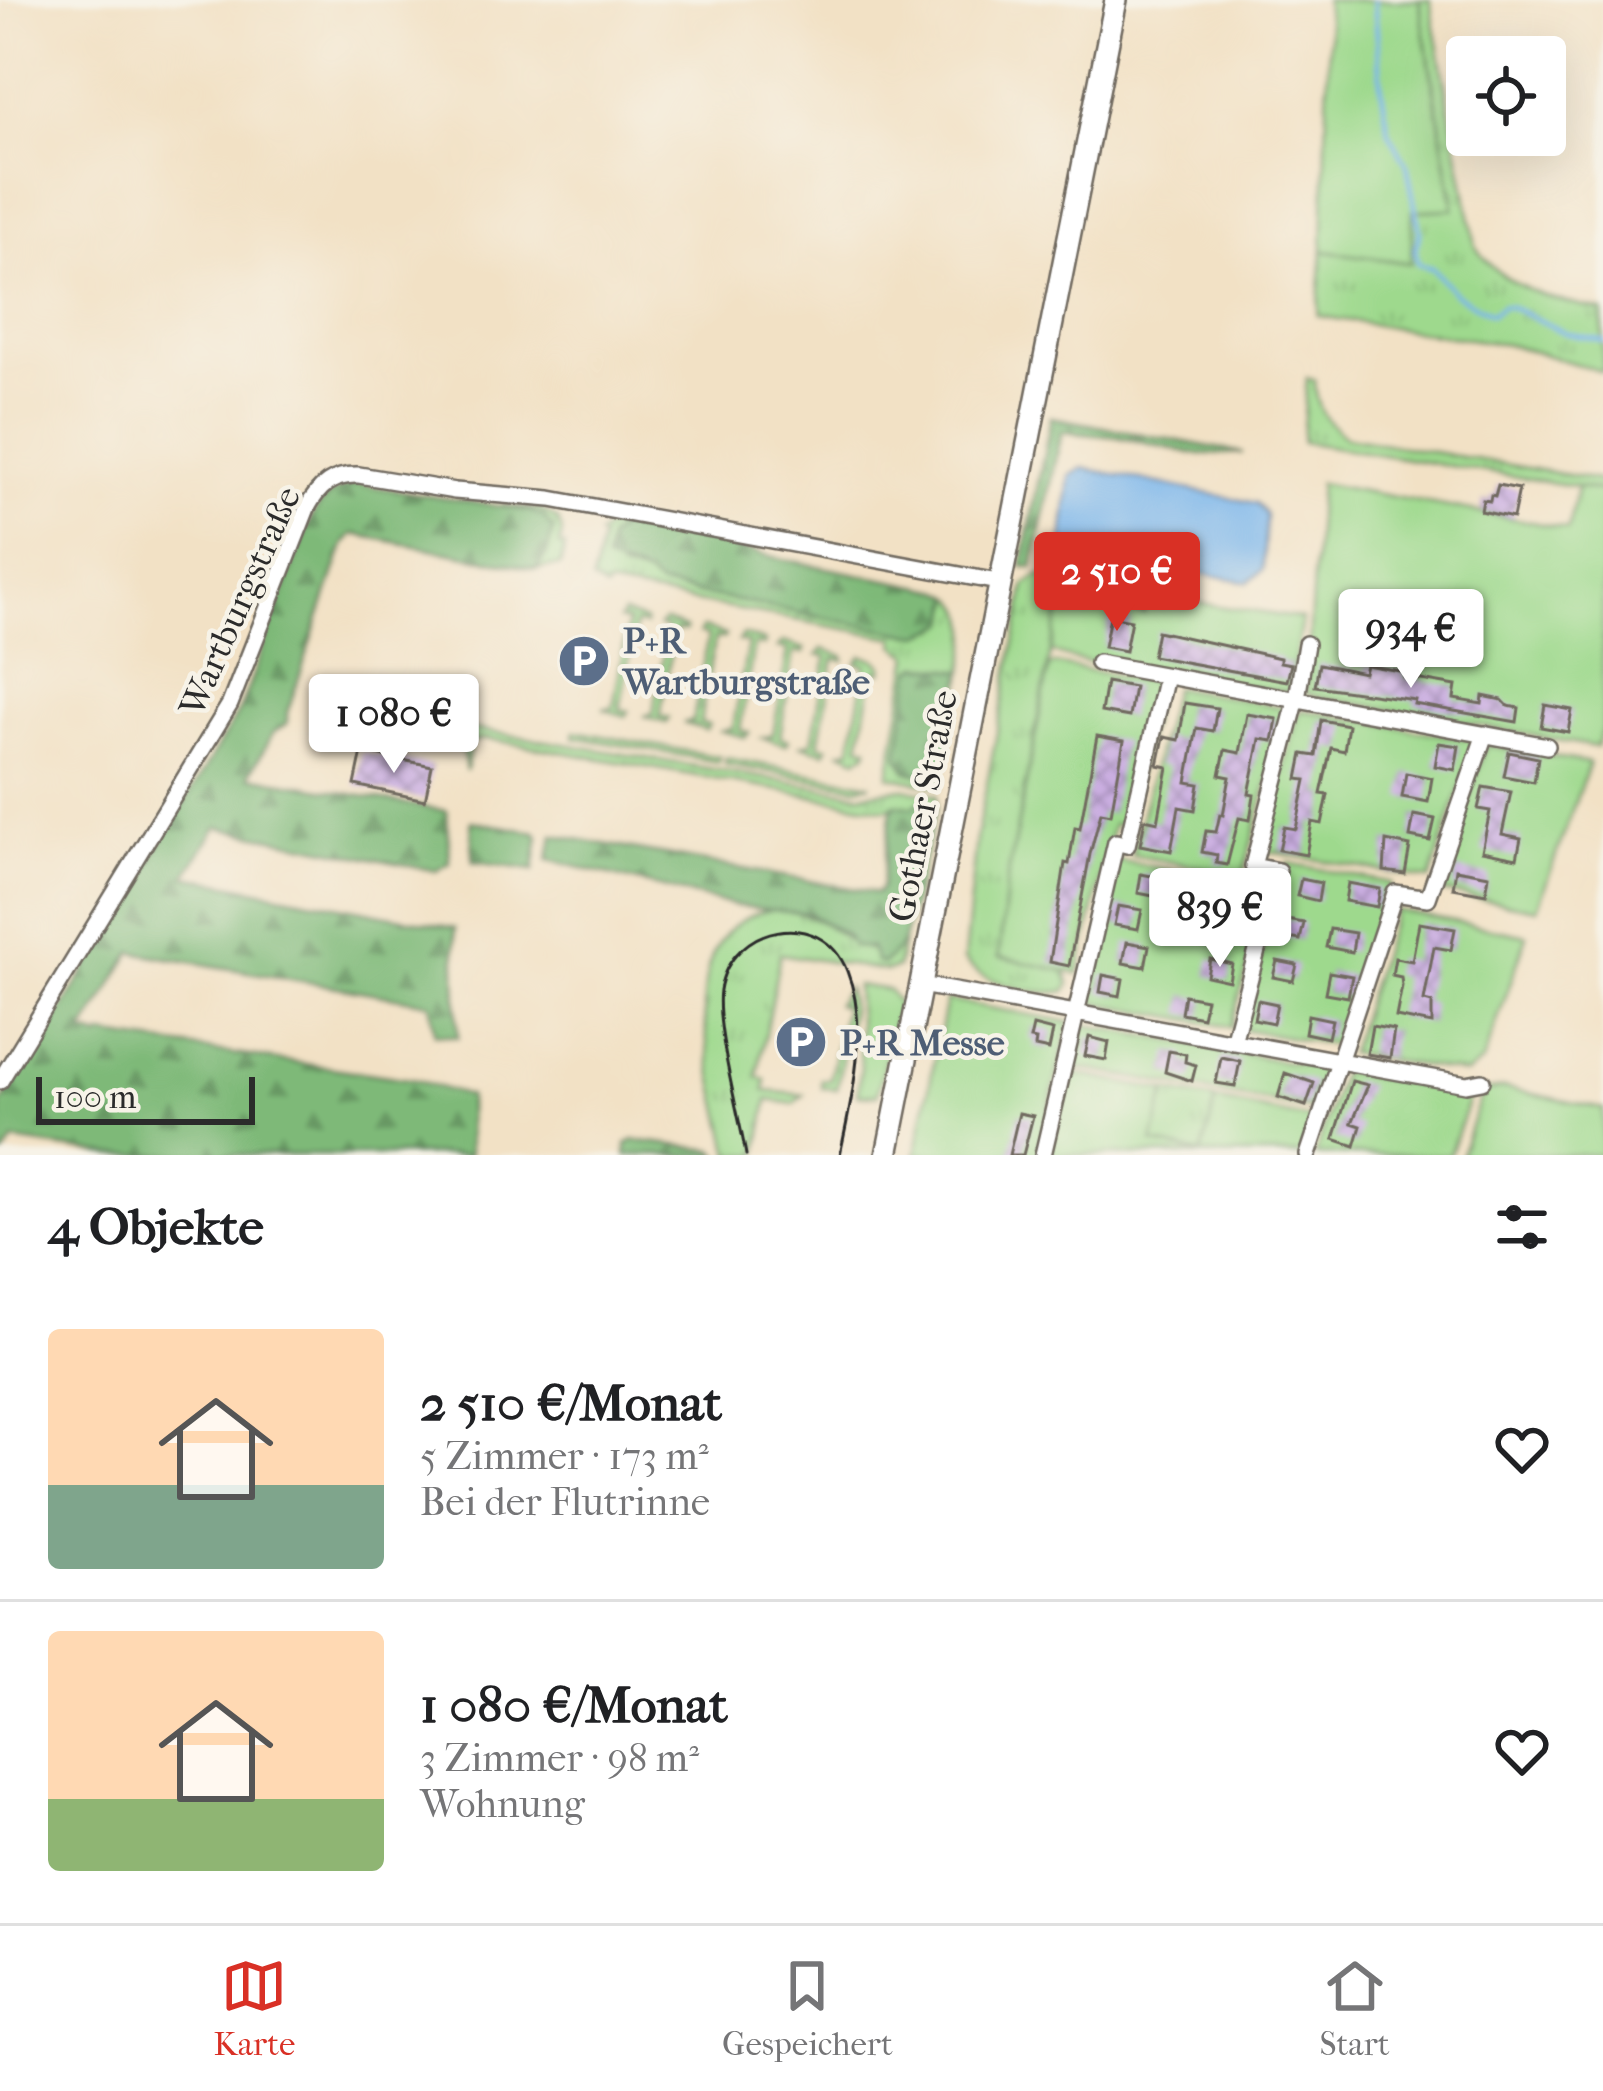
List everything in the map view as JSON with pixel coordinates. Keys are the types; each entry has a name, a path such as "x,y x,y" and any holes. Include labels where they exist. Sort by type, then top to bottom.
{"main road":[{"name":"Gothaer Straße","path":"887,1155 1116,0"}],"street":[{"name":"Wartburgstraße","path":"0,1081 230,704 307,508 327,482 359,476 551,499 998,582"},
{"path":"1233,1042 1278,871 1253,866 1297,698 1306,644"},
{"path":"1098,663 1547,746"},
{"path":"1043,1155 1116,842 1126,844 1166,676"},
{"path":"1308,1155 1394,893 1428,898 1485,734"},
{"path":"921,986 1466,1084 1482,1081"}],"green space":[{"path":"1325,0 1419,0 1454,209 1413,211 1411,263 1323,251 1329,37"},
{"path":"1419,0 1430,0 1446,86 1446,156 1459,156 1476,247 1515,283 1550,298 1603,311 1603,372 1514,346 1318,316 1323,251 1410,263 1413,211 1454,208"},
{"path":"1307,378 1315,380 1319,406 1327,419 1346,437 1603,481 1603,491 1302,442"},
{"path":"1051,417 1243,453 1200,455 1117,437 1062,432 1033,568 1022,566"},
{"path":"1319,483 1568,529 1577,487 1603,491 1603,727 1596,747 1306,694"},
{"path":"357,484 530,511 543,516 553,530 547,553 536,569 353,534 344,545 287,723 273,733 249,776 447,811 450,863 436,871 217,827 186,876 455,928 458,1037 435,1034 430,1003 132,952 84,1032 100,1038 416,1080 468,1096 469,1155 112,1155 14,1141 0,1155 0,1105 63,1008 240,709 312,516 331,495"},
{"path":"501,505 540,509 558,520 560,546 565,547 560,566 536,569 547,553 530,511"},
{"path":"622,525 609,539 620,570 648,576 659,586 898,632 937,629 948,623 953,596 968,621 964,671 919,665 912,670 898,756 934,777 944,771 941,787 889,776 910,655 896,645 896,638 607,586 606,590 592,581 598,536"},
{"path":"622,525 943,591 953,596 948,623 921,635 659,586 648,576 605,561 609,539"},
{"path":"1039,576 1149,595 1144,614 1051,651 1007,880 999,956 1065,971 1070,984 1066,991 1055,992 997,981 964,960 976,839 1026,585"},
{"path":"1149,595 1302,619 1290,692 1125,669 1051,651 1061,605 1069,600 1144,614"},
{"path":"623,614 645,621 645,625 635,624 620,709 629,711 626,716 603,709 613,707 628,622 619,620"},
{"path":"664,621 685,628 675,631 660,716 669,718 666,723 643,716 653,714 668,629 659,626"},
{"path":"703,628 725,635 715,638 700,723 709,725 706,730 683,723 693,721 708,636 699,633"},
{"path":"743,635 765,642 754,645 740,730 749,733 745,737 722,731 733,728 748,643 738,641"},
{"path":"783,642 805,649 794,652 780,737 789,740 786,745 763,738 773,735 788,650 778,648"},
{"path":"823,649 844,656 844,660 834,659 819,744 828,747 825,752 802,745 812,742 827,657 818,655"},
{"path":"862,656 883,666 882,672 874,671 860,745 868,747 858,758 842,751 851,749 866,665 857,663"},
{"path":"1054,664 1159,683 1126,826 1113,824 1079,974 999,957 1007,880 1049,667"},
{"path":"919,665 964,671 944,771 934,777 907,771 898,756 912,671"},
{"path":"1173,687 1283,707 1287,713 1243,875 1132,855"},
{"path":"1303,710 1472,740 1430,880 1262,850"},
{"path":"463,727 859,794 904,788 937,795 937,808 929,802 885,809 488,739 470,745 466,771 459,732"},
{"path":"575,731 720,757 719,762 574,737"},
{"path":"1486,745 1589,763 1537,909 1438,891"},
{"path":"726,758 871,784 856,787 725,764"},
{"path":"918,802 937,808 902,945 883,964 876,962 871,948 854,947 844,934 809,914 736,906 548,860 554,835 877,893 892,809"},
{"path":"471,821 536,832 534,870 473,862"},
{"path":"1117,860 1269,888 1231,1027 1085,1001"},
{"path":"1288,863 1391,883 1339,1046 1242,1029"},
{"path":"780,908 818,921 860,947 889,955 902,945 897,968 887,971 780,954 757,1077 766,1079 765,1091 804,1095 794,1104 768,1100 758,1155 731,1155 708,1047 707,973 719,943 742,920"},
{"path":"1395,910 1527,935 1483,1062 1466,1074 1349,1053"},
{"path":"856,985 889,990 898,1004 877,1095 857,1094 861,1067"},
{"path":"847,988 851,1009 837,1089 822,1088 821,1080 830,1080 844,1007 836,1004"},
{"path":"946,1000 1070,1022 1038,1155 916,1155"},
{"path":"1082,1024 1326,1069 1329,1074 1313,1110 1073,1067"},
{"path":"1342,1071 1470,1097 1449,1155 1315,1155"},
{"path":"1072,1073 1166,1091 1153,1143 1202,1154 1216,1100 1314,1120 1303,1155 1049,1155"},
{"path":"1505,1088 1603,1109 1603,1155 1460,1155 1483,1091"},
{"path":"1166,1091 1216,1100 1202,1154 1152,1144"},
{"path":"634,1140 714,1150 720,1155 626,1155 627,1144"}],"water":[{"path":"1083,468 1256,503 1266,515 1263,570 1248,582 1079,551 1063,540 1070,476"}],"building":[{"path":"1498,485 1519,489 1513,518 1481,511 1483,500 1495,496"},
{"path":"1385,603 1406,607 1403,622 1382,618"},
{"path":"1110,616 1131,620 1125,651 1104,647"},
{"path":"1157,631 1280,658 1291,664 1287,681 1152,656"},
{"path":"1319,664 1364,673 1366,665 1456,686 1454,699 1482,704 1483,696 1519,708 1517,722 1414,704 1415,700 1315,686"},
{"path":"1106,682 1134,687 1129,717 1101,712"},
{"path":"1185,703 1217,708 1213,731 1197,728 1187,782 1199,784 1195,810 1179,807 1171,851 1140,845 1145,819 1158,822 1168,767 1158,765 1164,737 1179,740"},
{"path":"1545,705 1572,710 1568,732 1541,727"},
{"path":"1247,714 1277,719 1273,741 1260,739 1249,794 1254,795 1250,820 1239,818 1227,865 1216,863 1217,855 1202,852 1206,831 1216,832 1223,815 1230,777 1220,775 1225,750 1240,753"},
{"path":"1321,720 1348,725 1344,751 1331,748 1321,794 1328,795 1322,824 1312,822 1306,855 1279,850 1284,827 1296,829 1306,780 1298,779 1303,754 1316,756"},
{"path":"1097,736 1124,741 1111,814 1101,812 1090,854 1069,966 1050,962 1065,863 1069,864 1075,827 1080,828"},
{"path":"1439,743 1459,746 1455,770 1435,766"},
{"path":"362,752 432,766 425,800 355,785"},
{"path":"1509,752 1538,758 1534,782 1504,776"},
{"path":"1406,773 1432,778 1428,802 1402,797"},
{"path":"1483,787 1511,792 1502,834 1521,838 1517,858 1482,851 1490,811 1478,809"},
{"path":"1414,815 1435,819 1430,841 1410,837"},
{"path":"1386,841 1410,846 1405,874 1384,871"},
{"path":"1456,869 1489,875 1486,894 1453,888"},
{"path":"1141,874 1162,878 1158,897 1138,893"},
{"path":"1301,879 1321,883 1318,901 1297,896"},
{"path":"1348,883 1380,889 1377,907 1345,901"},
{"path":"1225,885 1250,889 1246,911 1221,907"},
{"path":"1118,906 1142,910 1138,929 1114,925"},
{"path":"1202,917 1226,922 1223,940 1198,936"},
{"path":"1281,919 1304,923 1300,940 1278,936"},
{"path":"1419,923 1455,929 1451,950 1434,947 1424,1001 1432,1003 1432,1024 1396,1017 1402,986 1401,977 1392,975 1395,958 1412,961"},
{"path":"1330,929 1355,933 1352,952 1326,947"},
{"path":"1127,942 1149,946 1145,967 1123,963"},
{"path":"1210,959 1232,964 1229,981 1207,976"},
{"path":"1277,961 1297,965 1293,981 1273,977"},
{"path":"1329,972 1352,976 1348,997 1325,993"},
{"path":"1103,975 1123,979 1120,996 1100,992"},
{"path":"1184,995 1206,999 1202,1017 1181,1013"},
{"path":"1258,1000 1277,1004 1273,1023 1254,1019"},
{"path":"1308,1015 1332,1020 1328,1038 1305,1033"},
{"path":"1033,1026 1053,1031 1049,1050 1035,1047 1036,1040 1030,1039"},
{"path":"1372,1026 1394,1030 1390,1058 1367,1054"},
{"path":"1089,1037 1109,1042 1106,1060 1085,1056"},
{"path":"1169,1051 1186,1054 1185,1062 1196,1065 1192,1081 1165,1072"},
{"path":"1221,1057 1240,1061 1235,1086 1216,1083"},
{"path":"1285,1073 1314,1083 1306,1106 1278,1097"},
{"path":"1352,1081 1368,1085 1352,1123 1361,1126 1355,1146 1334,1139"},
{"path":"1019,1113 1033,1116 1023,1155 1009,1155"}],"waterway":[{"path":"1374,0 1382,92 1389,132 1407,165 1420,232 1415,249 1418,264 1432,268 1456,294 1491,314 1502,306 1511,307 1565,333 1603,341"}],"tram line":[{"path":"746,1155 724,1047 720,990 740,950 778,931 818,937 834,950 854,993 857,1063 840,1155"}],"place":[{"name":"P+R Wartburgstraße","path":"584,661"},
{"name":"P+R Messe","path":"801,1042"}]}
